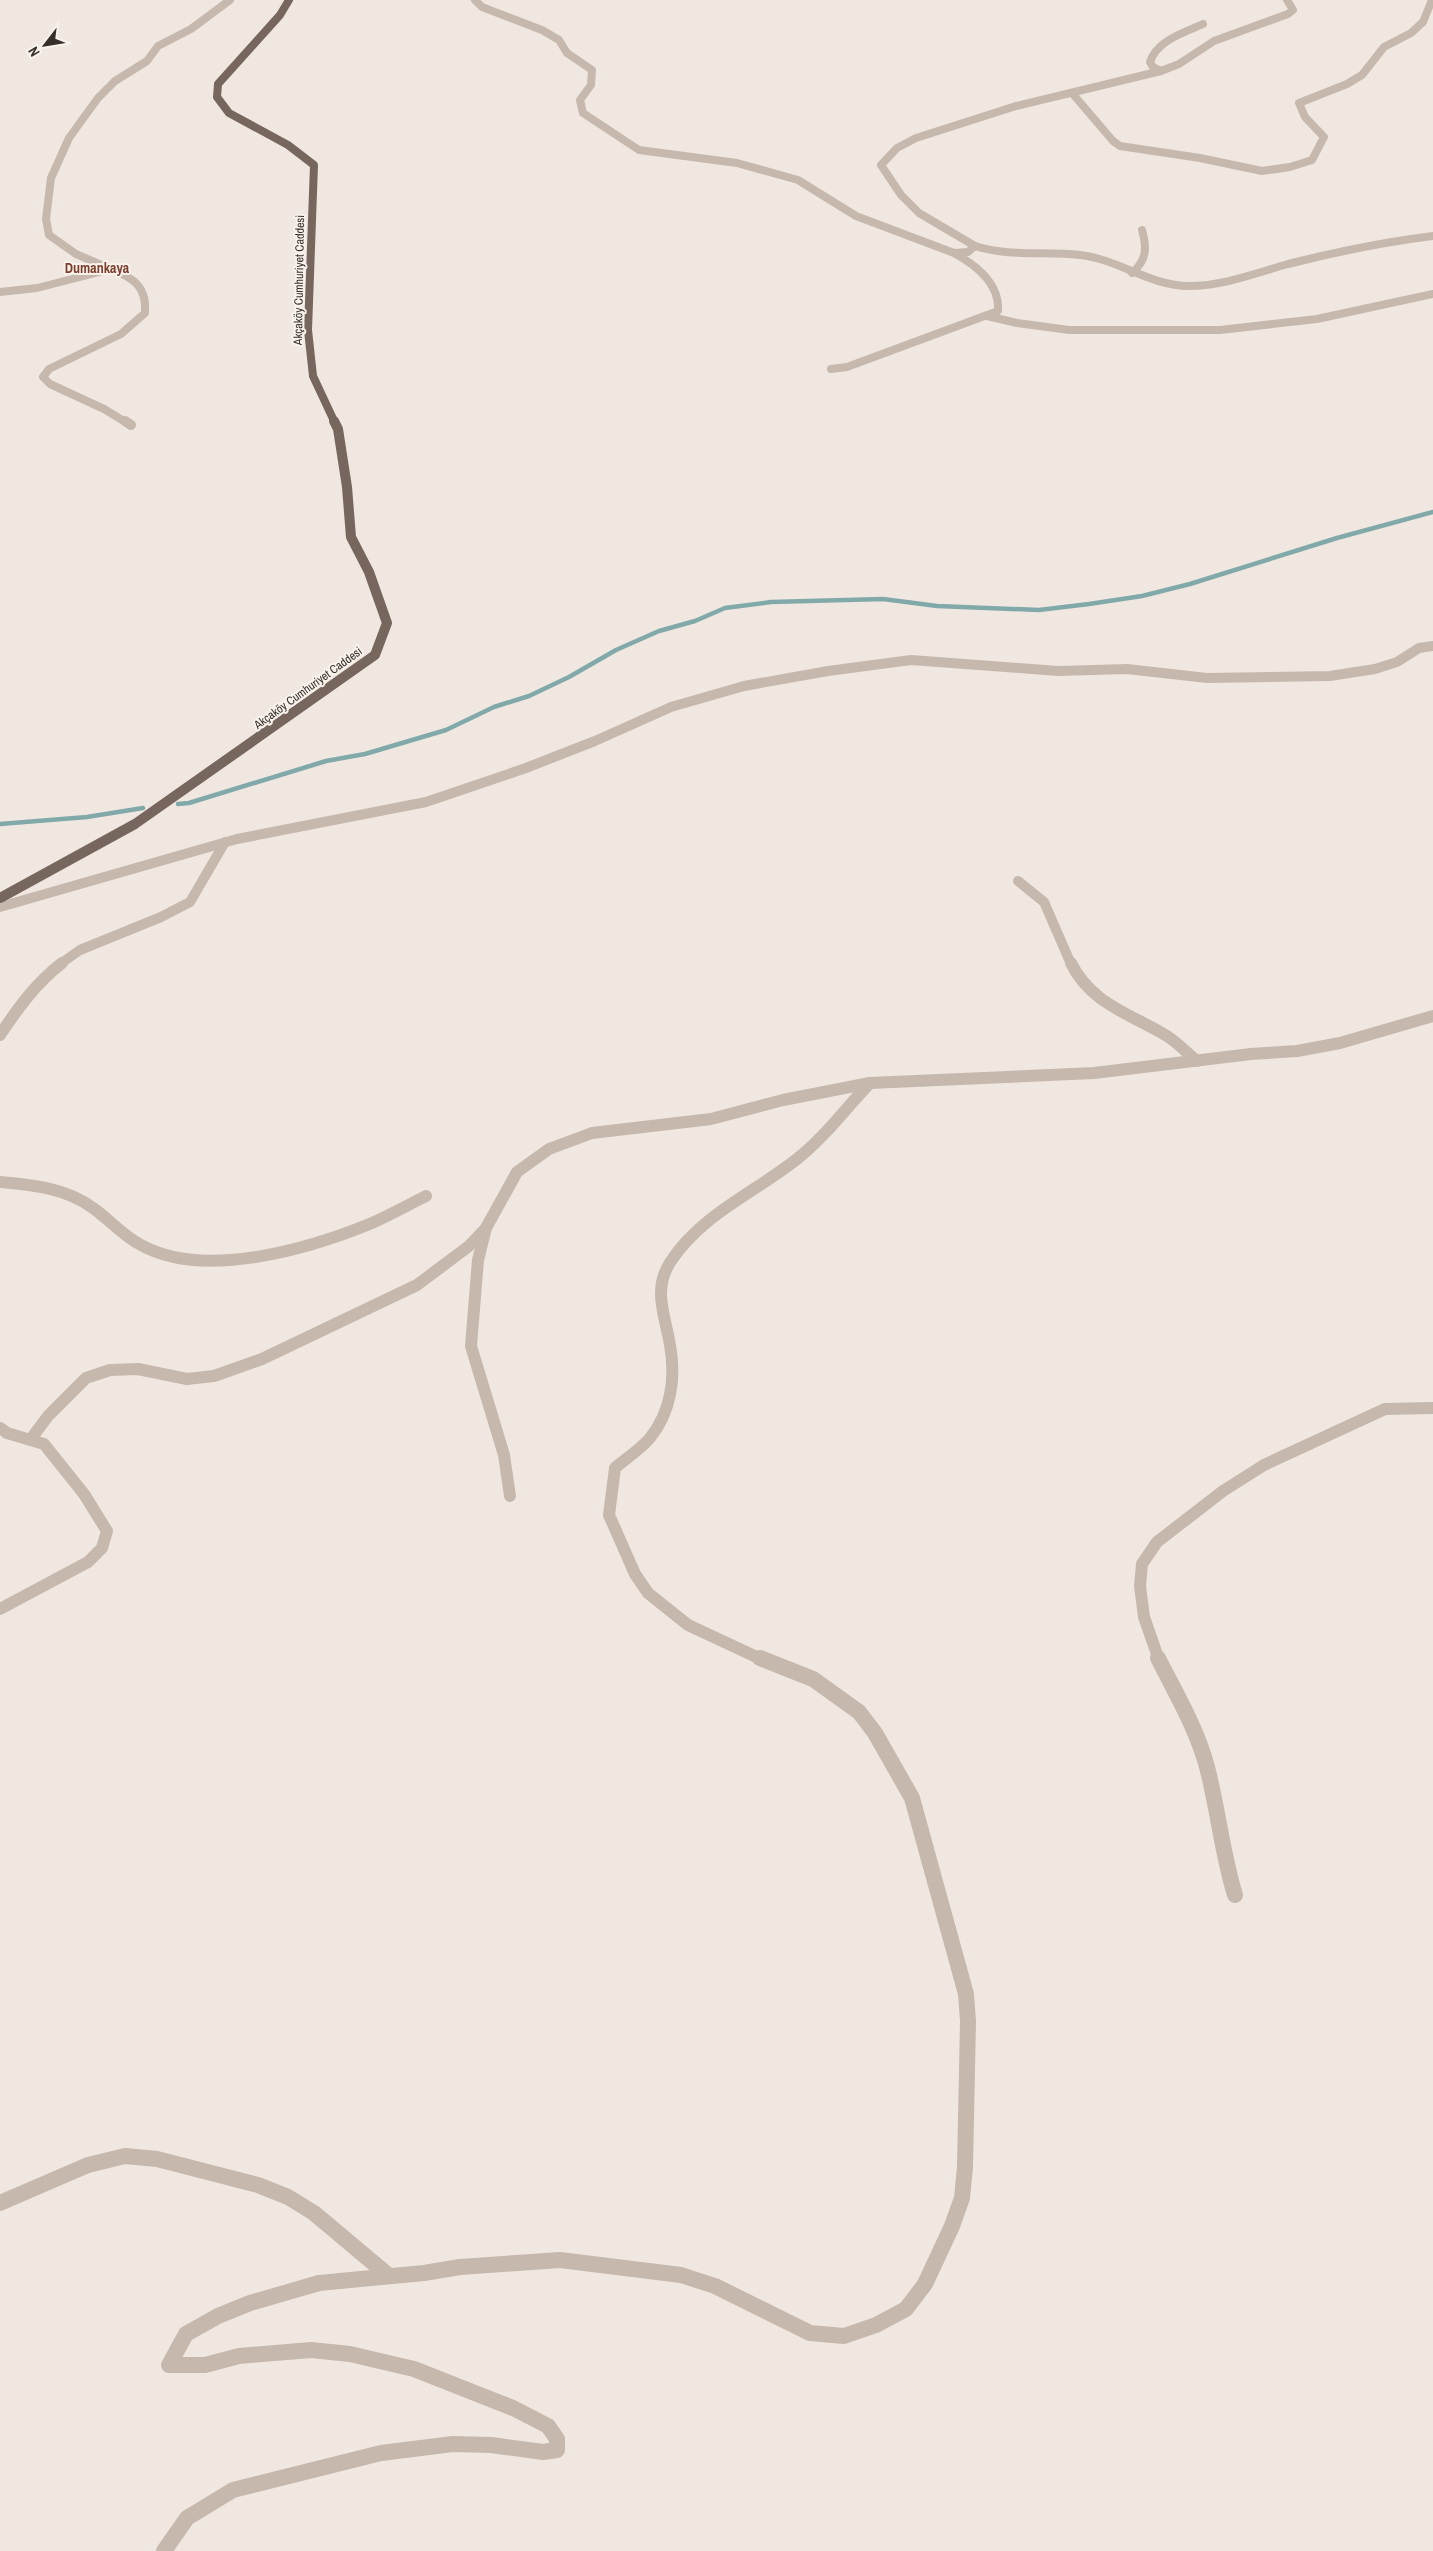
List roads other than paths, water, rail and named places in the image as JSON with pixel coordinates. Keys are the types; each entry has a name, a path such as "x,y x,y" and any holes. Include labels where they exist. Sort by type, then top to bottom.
{"main road":[{"name":"Akçaköy Cumhuriyet Caddesi","path":"0,898 135,824 296,712 374,655 387,624 369,572 351,536 347,487 338,429 313,376 308,330 314,166 288,146 229,114 217,97 218,84 280,15 289,0"}],"street":[{"path":"131,425 104,409 50,384 43,377 49,369 121,334 145,313 147,298 141,285 126,275 76,254 50,235 46,219 51,178 69,138 98,98 115,81 147,61 158,46 191,29 230,0"},
{"path":"475,0 482,7 542,30 559,40 567,53 592,70 591,85 580,100 584,113 610,129 630,146 657,154 737,163 798,180 856,216 954,253 982,270 987,277 999,304 998,311 885,351 847,367 831,369"},
{"path":"1287,0 1293,10 1288,14 1214,41 1179,64 1161,71 1016,106 916,138 897,148 881,165 901,196 919,213 975,246 1002,253 1082,255 1097,258 1157,283 1173,286 1205,284 1374,246 1433,236"},
{"path":"1072,93 1113,141 1120,146 1180,154 1262,171 1302,164 1316,154 1324,137 1305,117 1299,103 1347,84 1362,75 1384,47 1411,33 1423,22 1432,0"},
{"path":"1161,71 1153,67 1150,62 1154,52 1165,43 1203,24"},
{"path":"1132,273 1144,262 1147,256 1142,230"},
{"path":"954,253 968,252 975,246"},
{"path":"0,292 37,288 111,269"},
{"path":"987,316 1026,325 1069,330 1220,330 1310,320 1385,306 1433,294"},
{"path":"0,907 30,900 225,842 426,802 569,752 671,707 744,686 828,671 911,660 1058,671 1127,669 1207,678 1330,676 1374,669 1397,662 1419,648 1433,646"},
{"path":"0,1035 24,999 50,972 80,950 161,917 190,902 225,842"},
{"path":"1018,881 1044,902 1063,948 1076,974 1086,987 1114,1008 1168,1037 1197,1061"},
{"path":"31,1439 48,1416 86,1378 110,1370 138,1369 187,1379 214,1376 262,1359 417,1285 469,1246 486,1228 517,1172 549,1148 592,1133 711,1119 783,1100 870,1083 1094,1073 1319,1048 1433,1016"},
{"path":"164,2551 187,2518 233,2490 381,2453 453,2444 490,2445 543,2452 557,2450 557,2439 548,2426 513,2408 414,2369 350,2354 303,2350 240,2356 205,2366 168,2365 186,2334 218,2316 250,2303 320,2283 492,2263 560,2260 681,2275 715,2286 810,2333 844,2336 876,2325 906,2309 925,2284 952,2226 962,2198 965,2167 968,2021 966,1994 912,1798 874,1733 858,1712 813,1679 763,1657 736,1649 688,1624 648,1593 634,1574 608,1515 615,1468 649,1439 669,1404 674,1386 667,1331 658,1296 670,1262 680,1247 710,1220 810,1148 837,1122 870,1083"},
{"path":"0,1182 27,1185 64,1193 85,1202 112,1225 146,1249 166,1257 191,1261 242,1257 316,1241 363,1226 426,1196"},
{"path":"486,1228 484,1243 478,1260 471,1346 504,1455 510,1496"},
{"path":"1235,1895 1226,1867 1206,1767 1194,1730 1155,1652 1144,1618 1140,1586 1142,1564 1158,1542 1223,1491 1258,1468 1385,1409 1433,1408"},
{"path":"0,1428 44,1444 84,1494 107,1532 102,1548 88,1562 0,1609"},
{"path":"0,2203 88,2165 125,2156 156,2159 258,2185 288,2197 326,2222 389,2276"}],"waterway":[{"path":"178,804 189,803 326,761 365,754 446,730 494,707 529,696 569,677 616,650 659,631 695,621 725,608 771,602 883,599 937,606 1039,610 1089,604 1142,596 1190,584 1337,538 1433,512"},
{"path":"0,824 87,817 143,808"}],"district":[{"name":"Dumankaya","path":"97,268"}]}
